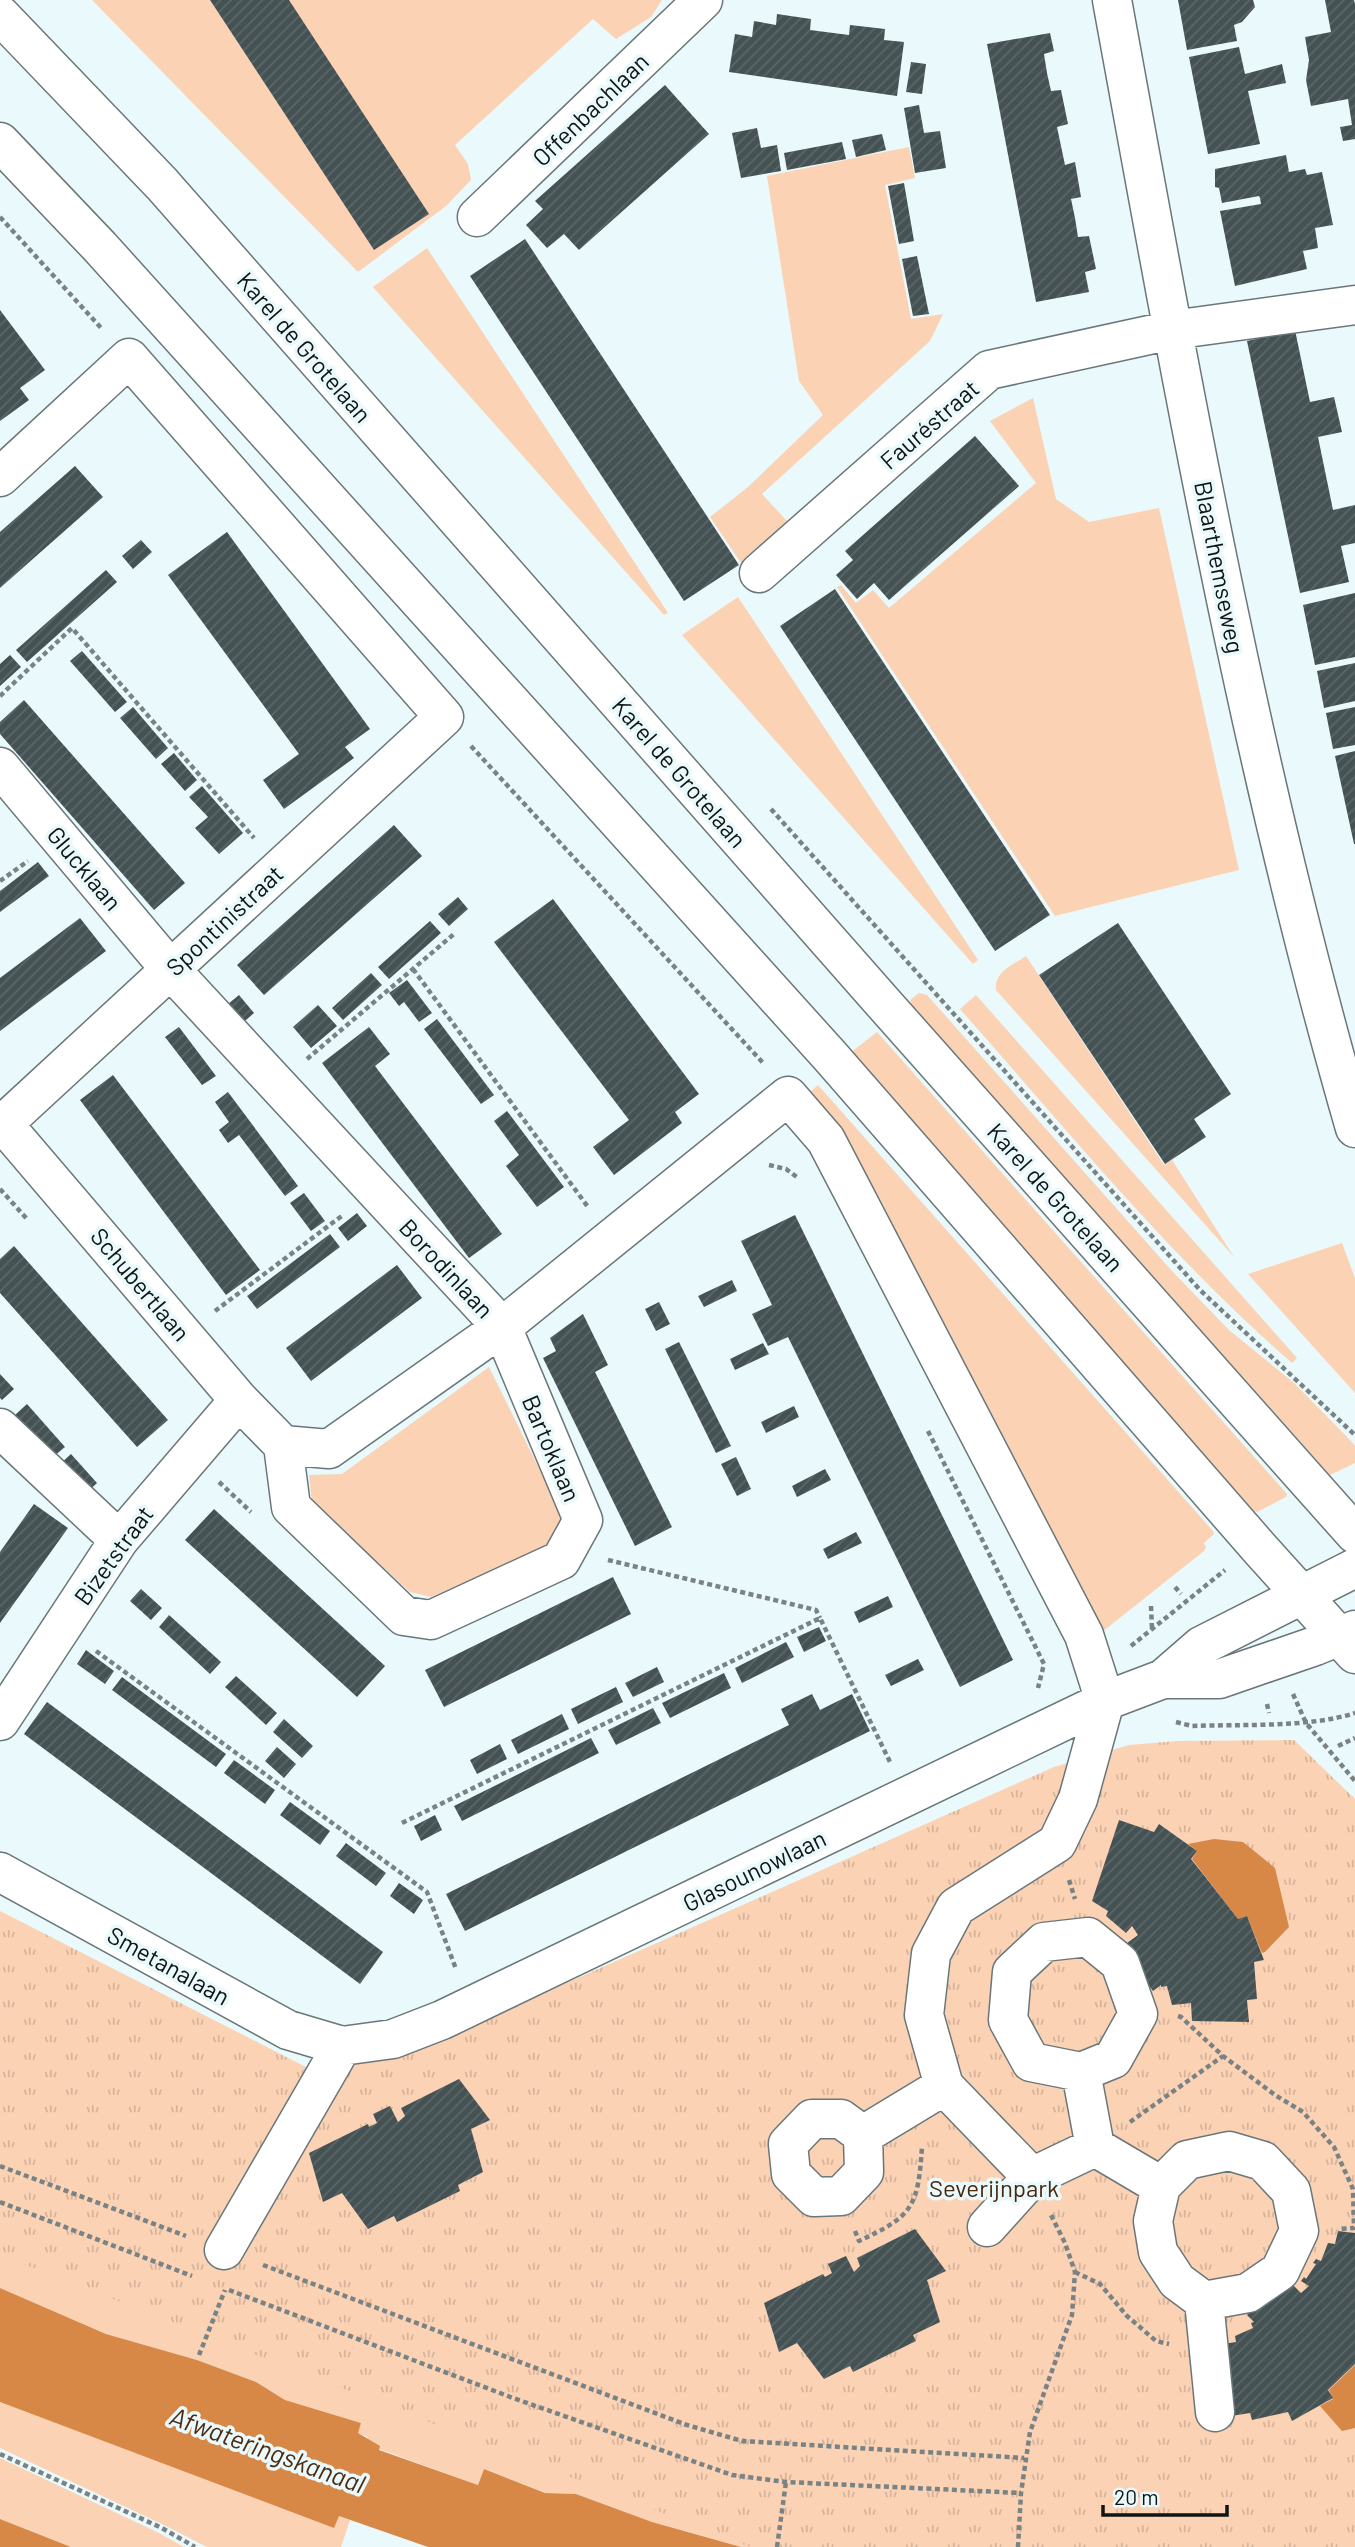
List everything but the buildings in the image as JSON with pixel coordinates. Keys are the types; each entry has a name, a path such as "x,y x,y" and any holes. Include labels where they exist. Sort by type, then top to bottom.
{"street":[{"name":"Offenbachlaan","path":"477,217 703,0"},
{"name":"Blaarthemseweg","path":"1112,0 1172,330 1252,724 1320,1003 1355,1128"},
{"name":"Karel de Grotelaan","path":"0,15 171,194 1355,1534"},
{"path":"0,142 100,247 830,1056 1303,1595 1350,1640"},
{"name":"Fauréstraat","path":"759,573 989,370 1172,330 1355,305"},
{"path":"0,477 129,358 444,717"},
{"name":"Spontinistraat","path":"2,1122 444,717"},
{"name":"Glucklaan","path":"0,767 170,969"},
{"name":"Borodinlaan","path":"170,969 502,1327 788,1096"},
{"path":"788,1096 826,1140 833,1153 1084,1634 1105,1701 1078,1799 1057,1843 956,1908 931,1954 924,2015 944,2085 1032,2177"},
{"name":"Schubertlaan","path":"2,1122 239,1400 283,1445"},
{"path":"283,1445 329,1449 502,1327"},
{"name":"Bartoklaan","path":"283,1445 291,1507 404,1616 431,1620 561,1560 583,1520 502,1327"},
{"name":"Bizetstraat","path":"0,1721 119,1540 239,1400"},
{"path":"0,1428 119,1540"},
{"name":"Glasounowlaan","path":"342,2046 393,2039 442,2020 1105,1701 1163,1679 1201,1646 1355,1568"},
{"name":"Glasounowlaan","path":"1163,1679 1219,1679 1350,1640"},
{"name":"Smetanalaan","path":"0,1872 288,2030 342,2046"},
{"path":"1088,1937 1120,1963 1138,2014 1113,2059 1081,2072 1031,2062 1008,2020 1012,1972 1044,1942 1088,1937"},
{"path":"220,2268 342,2046"},
{"path":"1081,2072 1095,2147 1161,2186"},
{"path":"863,2135 944,2085"},
{"path":"988,2227 1032,2177 1095,2147"},
{"path":"1229,2151 1263,2161 1291,2191 1299,2231 1280,2271 1248,2293 1204,2301 1177,2281 1158,2252 1153,2221 1161,2186 1187,2160 1229,2151"},
{"path":"1204,2301 1215,2412"}],"path":[{"path":"0,216 129,358"},
{"path":"0,696 72,628 281,868"},
{"path":"444,717 759,1057 788,1096"},
{"path":"277,1084 454,934"},
{"path":"413,969 590,1210"},
{"path":"758,1169 768,1164 786,1169 805,1184"},
{"path":"184,1335 376,1191"},
{"path":"928,1430 1044,1664 1040,1686 1032,1695"},
{"path":"583,1520 609,1562 816,1610 891,1763 879,1768"},
{"path":"1208,1584 1234,1563"},
{"path":"1175,1587 1181,1594"},
{"path":"1151,1606 1152,1629"},
{"path":"402,1823 820,1618"},
{"path":"62,1626 427,1892 459,1976"},
{"path":"1288,1683 1306,1723 1355,1781"},
{"path":"1306,1723 1334,1720 1355,1713"},
{"path":"1338,1746 1355,1738"},
{"path":"1057,1843 1088,1937"},
{"path":"1138,2014 1181,2017 1223,2056 1303,2112 1334,2147 1353,2189 1354,2228 1299,2231"},
{"path":"1095,2147 1223,2056"},
{"path":"0,2166 220,2268 687,2425 743,2441 1024,2458"},
{"path":"1018,2547 1024,2458 1030,2432 1072,2315 1075,2272 1065,2243 1032,2177"},
{"path":"0,2203 194,2277"},
{"path":"199,2356 226,2289 220,2268"},
{"path":"1075,2272 1100,2284 1127,2316 1156,2341 1183,2346 1208,2344"},
{"path":"226,2289 513,2398 732,2475 786,2482 1021,2493"},
{"path":"0,2454 162,2528 195,2547"},
{"path":"778,2547 786,2482"}],"green space":[{"path":"92,0 662,0 651,17 616,39 593,19 455,145 468,164 471,180 446,206 358,272"},
{"path":"909,147 915,178 885,185 911,319 943,314 930,341 762,494 787,521 741,563 710,517 748,487 823,415 799,381 767,176"},
{"path":"427,248 668,613 664,615 373,287"},
{"path":"1033,398 1056,499 1089,522 1159,508 1239,870 1055,916 837,587 841,585 856,603 873,590 889,608 1036,483 990,421"},
{"path":"738,597 978,960 973,964 682,635"},
{"path":"1026,956 1164,1165 1172,1160 1234,1257 996,990 1001,974"},
{"path":"919,993 927,995 1172,1271 1229,1330 1294,1383 1351,1441 1355,1446 1355,1463 1330,1475 911,1004 910,1000"},
{"path":"976,995 1297,1358 1292,1363 1204,1280 1162,1236 960,1009"},
{"path":"877,1032 1287,1494 1286,1497 1257,1512 1254,1511 850,1057 850,1053"},
{"path":"818,1085 1213,1531 1214,1534 1204,1543 1204,1551 1097,1636 880,1199 808,1094"},
{"path":"1342,1243 1355,1278 1355,1393 1248,1274"},
{"path":"489,1367 563,1517 547,1547 431,1597 410,1592 312,1502 309,1475 342,1474"},
{"name":"Severijnpark","path":"1294,1740 1355,1799 1355,2547 750,2547 0,2255 0,1911 306,2067 395,2059 1054,1767 1129,1745 1178,1741"},
{"path":"0,2222 992,2547 741,2547 652,2522 576,2494 545,2493 484,2469 478,2485 379,2449 367,2441 368,2437 357,2433 361,2423 285,2400 256,2382 197,2360 106,2334 0,2288"},
{"path":"0,2402 334,2527 339,2516 350,2520 341,2547 207,2547 0,2448"},
{"path":"0,2458 184,2547 71,2547 0,2519"}],"water":[{"path":"1214,1839 1243,1842 1275,1868 1289,1927 1265,1952 1262,1953 1247,1916 1238,1919 1192,1859 1197,1851 1188,1844"},
{"name":"Afwateringskanaal","path":"0,2288 106,2334 197,2360 256,2382 285,2400 361,2423 358,2433 380,2446 379,2450 478,2485 484,2469 545,2493 576,2494 652,2522 741,2547 428,2547 339,2516 334,2528 0,2402"},
{"path":"1355,2365 1355,2428 1342,2431 1320,2406 1333,2399 1329,2390"},
{"path":"0,2519 71,2547 0,2547"}]}
